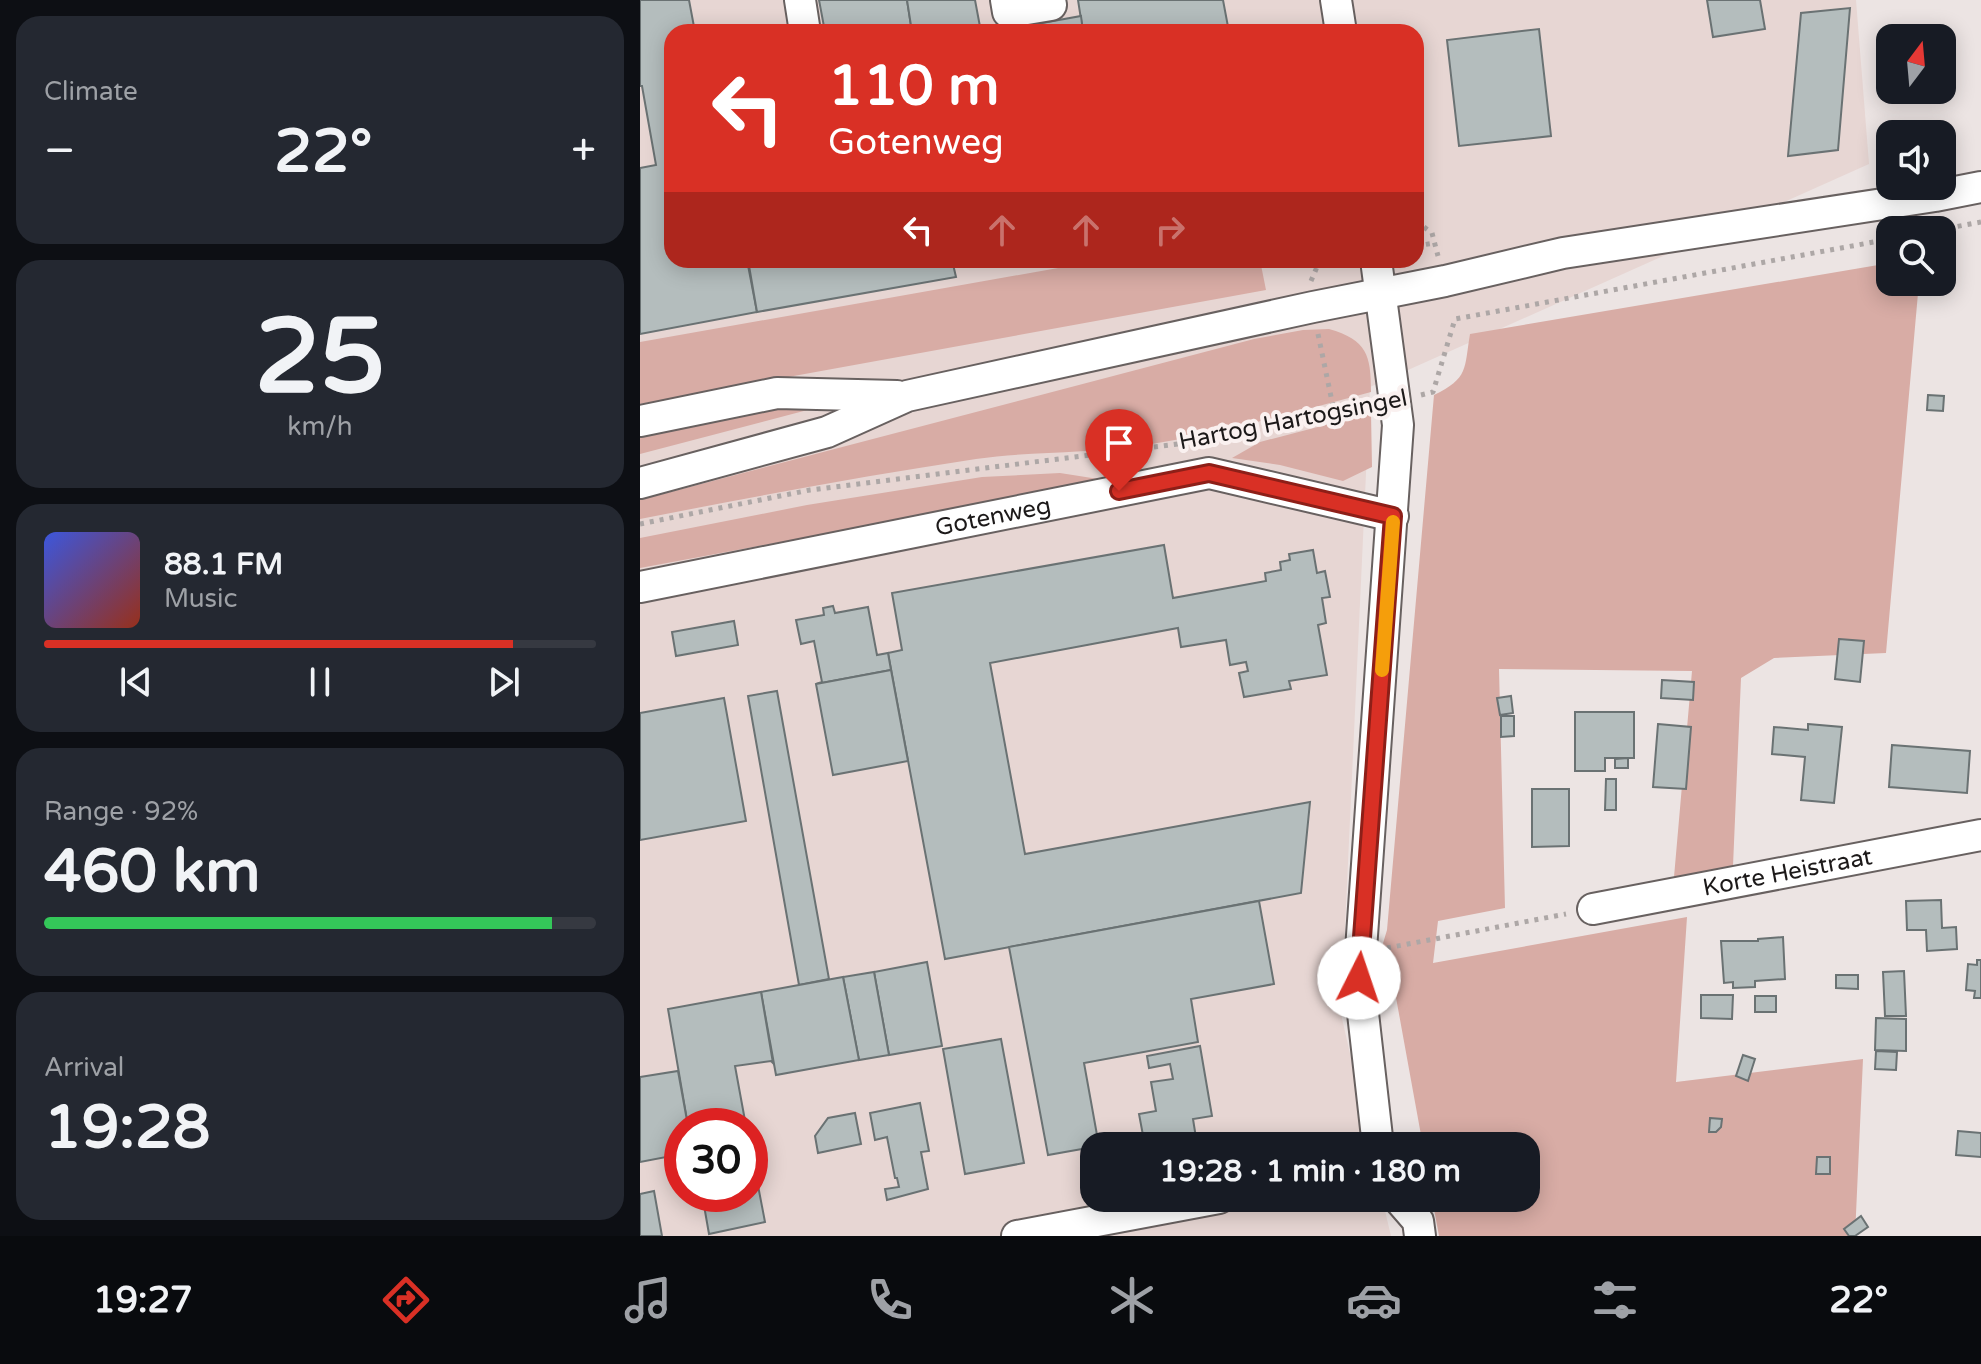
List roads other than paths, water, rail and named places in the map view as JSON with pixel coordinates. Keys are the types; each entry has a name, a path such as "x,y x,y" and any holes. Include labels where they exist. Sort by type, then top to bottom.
{"street":[{"path":"800,0 804,24"},
{"path":"1006,0 1008,12 1051,5 1050,0"},
{"path":"1336,0 1340,24"},
{"path":"640,483 827,432 907,396 1563,253 1981,187"},
{"path":"1376,1132 1359,978 1398,425 1377,268"},
{"path":"640,421 777,393 907,396"},
{"name":"Gotenweg","path":"640,587 1209,473 1393,516"},
{"name":"Korte Heistraat","path":"1593,909 1981,835"},
{"path":"1017,1236 1145,1212"},
{"path":"1410,1212 1418,1221 1420,1236"}]}
